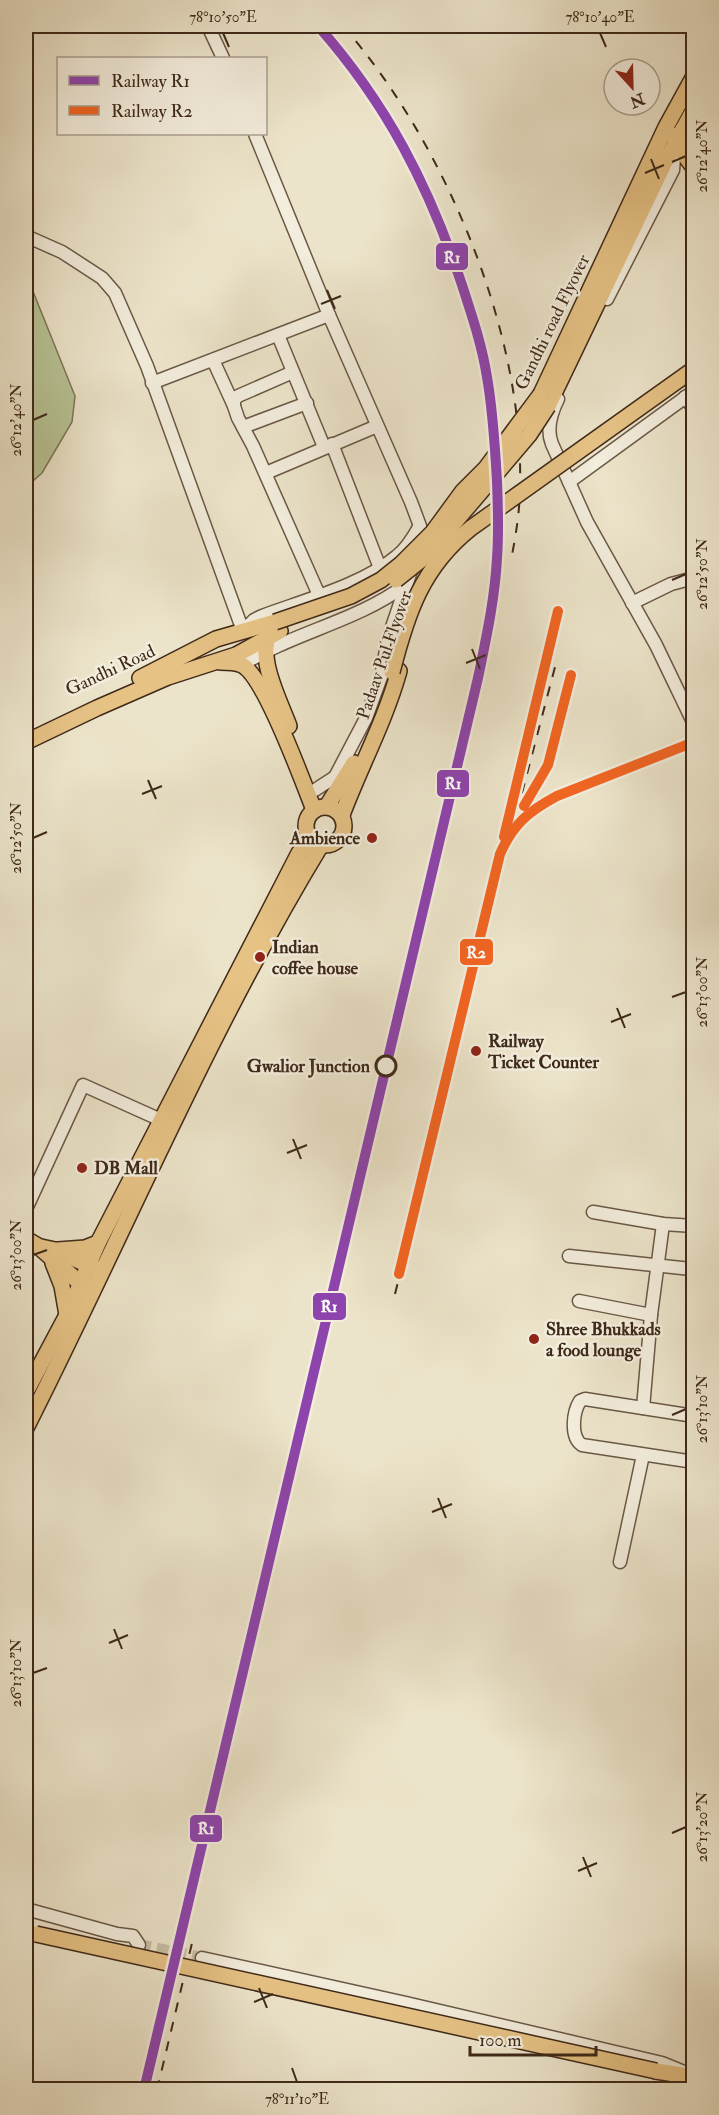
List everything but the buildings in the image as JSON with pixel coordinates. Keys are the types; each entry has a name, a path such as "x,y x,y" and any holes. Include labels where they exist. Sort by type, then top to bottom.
{"main road":[{"name":"Gandhi road Flyover","path":"243,631 275,629 348,606 376,593 402,576 426,556 529,435 548,406 659,159 693,76"},
{"path":"693,86 679,123 679,136 693,168"},
{"path":"679,136 693,109"},
{"name":"Gandhi road Flyover","path":"659,159 679,136"},
{"path":"679,136 693,145"},
{"name":"Padaav Pul Flyover","path":"342,815 357,773 393,693 395,672 407,618 428,575 447,550 471,528 693,369"},
{"name":"Padaav Pul Flyover","path":"321,808 336,784 358,757 395,672 413,618 424,595 439,571 460,546 693,378"},
{"path":"275,629 267,641 265,652 283,711 321,808"},
{"path":"26,742 168,677 236,655 275,629"},
{"name":"Gandhi Road","path":"26,732 216,639 243,631"},
{"path":"218,662 242,665 249,670 264,692 321,808"},
{"path":"321,808 335,809 342,815 344,828 339,839 334,843 316,841 307,833 307,820 321,808"},
{"path":"96,1269 98,1243 161,1120 299,853 316,841"},
{"path":"26,1428 87,1287 316,841"},
{"path":"32,1243 54,1255 96,1269"},
{"path":"54,1255 98,1243"},
{"path":"54,1255 87,1287"},
{"path":"54,1255 67,1315"},
{"path":"26,1392 67,1315 87,1287"},
{"path":"31,1932 656,2071 693,2076"}],"street":[{"path":"208,26 223,57"},
{"path":"255,135 329,315 420,526 420,547 404,586 402,600 388,639 381,677 366,718 336,784 315,790"},
{"path":"679,136 672,170 580,353 550,420 549,437 587,522 656,645 693,724"},
{"path":"26,237 62,252 102,278 115,292 147,366 243,631 254,620 262,616 380,568 409,544 420,526"},
{"path":"152,383 329,315"},
{"path":"278,335 380,568"},
{"path":"213,360 266,473 318,595"},
{"path":"234,406 234,400 238,396 293,372"},
{"path":"569,482 689,394 693,409"},
{"path":"243,427 307,403"},
{"path":"266,473 377,426"},
{"path":"632,603 671,584 693,578"},
{"path":"242,665 265,652 369,606 404,586"},
{"path":"26,1209 83,1085 161,1120"},
{"path":"593,1212 663,1224 693,1226"},
{"path":"643,1408 651,1315 663,1224"},
{"path":"569,1256 691,1269"},
{"path":"579,1301 651,1315"},
{"path":"693,1416 585,1399 577,1406 574,1434 576,1441 582,1445 693,1462"},
{"path":"620,1562 643,1455"},
{"path":"26,1909 117,1934 133,1936 138,1946"},
{"path":"202,1959 394,2000 662,2063 693,2076"}],"green space":[{"path":"26,281 30,284 75,396 72,422 42,473 26,487"}],"tunnel":[{"path":"139,1945 202,1958"}],"railway":[{"path":"343,26 379,72 413,124 444,180 470,240 492,301 508,364 518,425 520,494 511,560"},
{"path":"504,837 558,611"},
{"path":"522,793 555,667"},
{"path":"524,806 548,765 571,675"},
{"path":"399,1274 500,854 510,834 523,819 557,796 694,742"},
{"path":"395,1294 402,1266"},
{"path":"157,2090 193,1939"}],"rail line":[{"name":"R1","path":"144,2090 478,678 496,573 498,500 491,403 482,353 462,285 435,214 404,148 365,85 318,26"},
{"name":"R2","path":"504,837 558,611"},
{"name":"R2","path":"524,806 548,765 571,675"},
{"name":"R2","path":"399,1274 500,854 510,834 523,819 557,796 694,742"}],"place":[{"name":"Ambience","path":"372,838"},
{"name":"Indian coffee house","path":"260,957"},
{"name":"Railway Ticket Counter","path":"476,1051"},
{"name":"Gwalior Junction","path":"386,1066"},
{"name":"DB Mall","path":"82,1168"},
{"name":"Shree Bhukkads a food lounge","path":"534,1339"}]}
